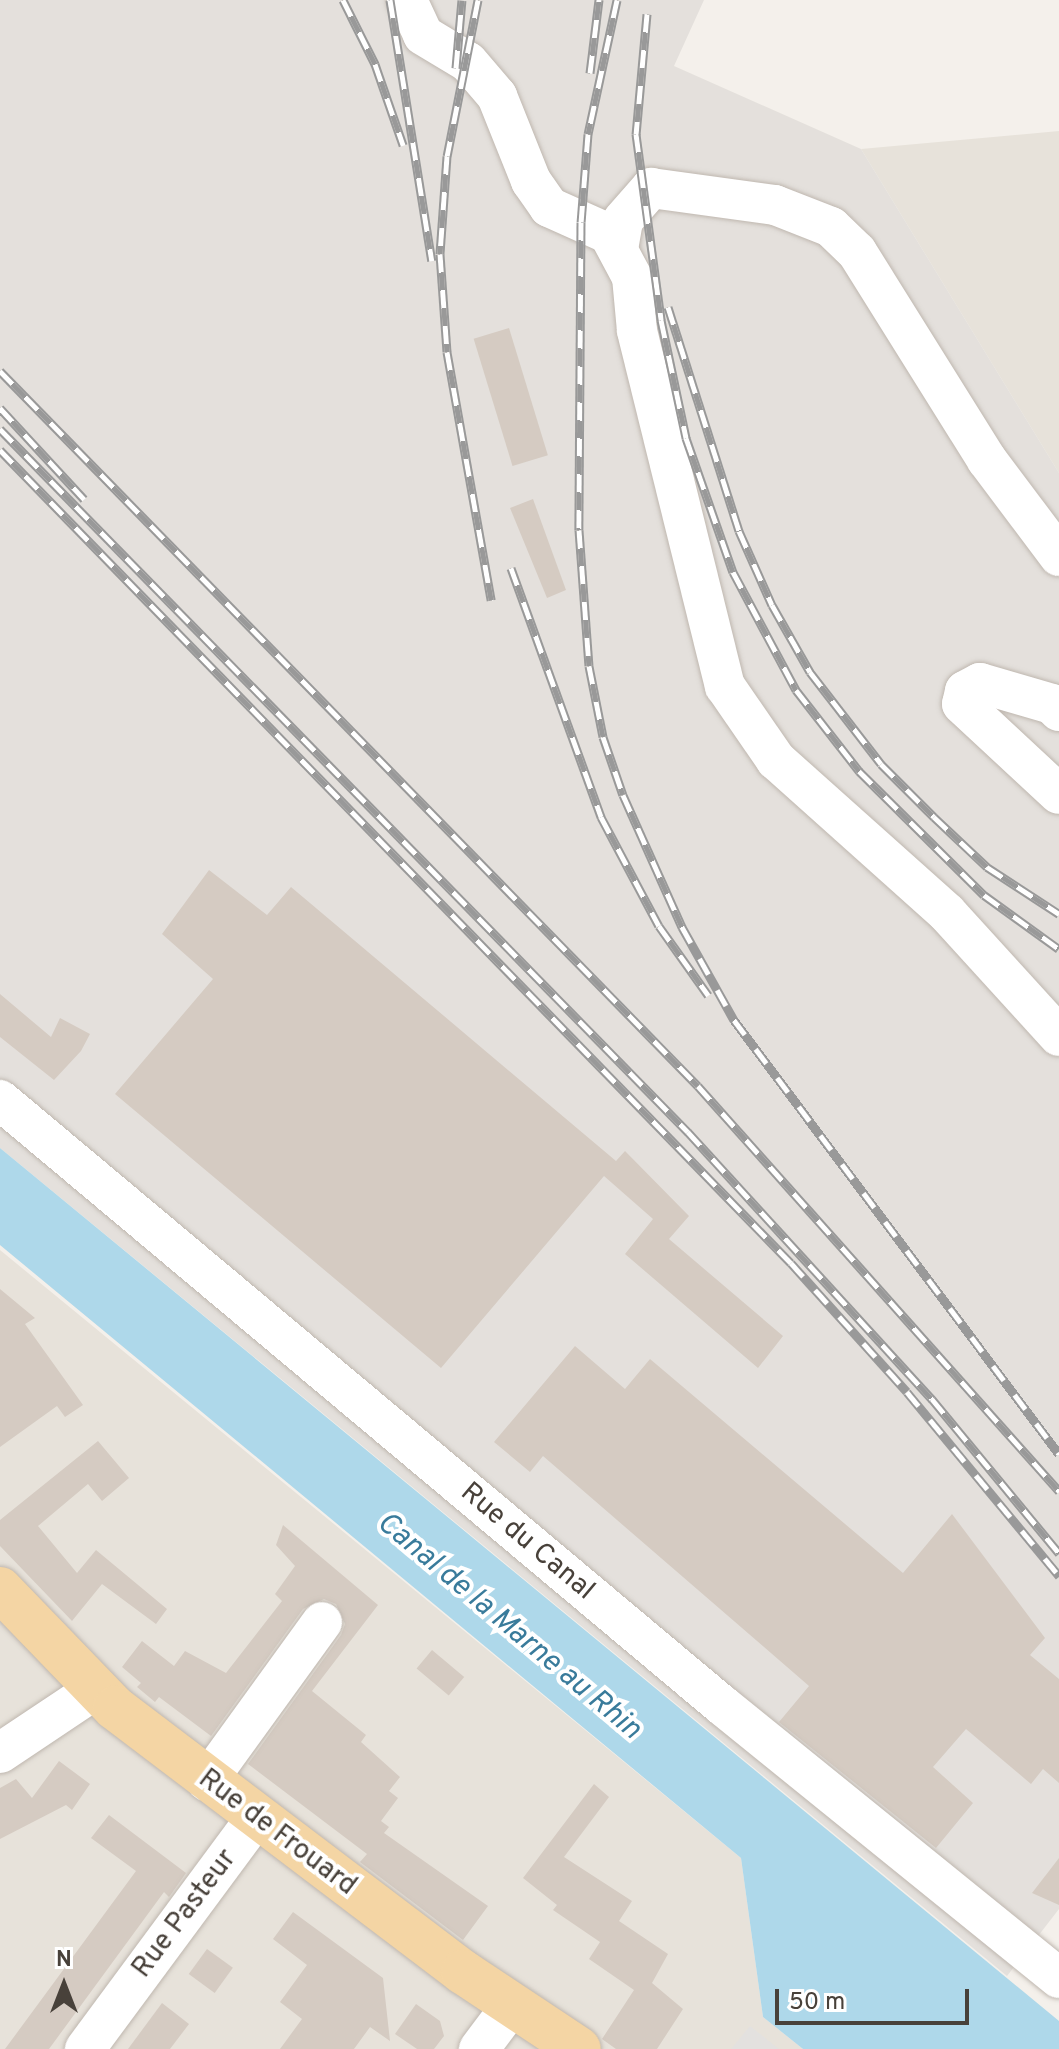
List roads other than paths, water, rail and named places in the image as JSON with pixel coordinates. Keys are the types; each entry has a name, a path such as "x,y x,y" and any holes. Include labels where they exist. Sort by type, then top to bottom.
{"main road":[{"name":"Rue de Frouard","path":"0,1589 89,1694 207,1781 251,1825"},
{"name":"Rue de Frouard","path":"0,1616 89,1694 498,2025 540,2049"},
{"name":"Rue de Frouard","path":"498,2025 579,2049"}],"street":[{"path":"407,0 423,35 468,62 497,96 531,181 549,207 609,234 632,277 637,331 725,686 776,760 947,913 1059,1036"},
{"path":"618,249 623,220 651,188 775,205 831,227 857,252 987,460 1059,556"},
{"path":"1057,707 980,683 965,691 962,704 1059,794"},
{"name":"Rue du Canal","path":"0,1100 723,1706 1059,1978"},
{"path":"207,1781 322,1622"},
{"path":"0,1753 89,1694"},
{"name":"Rue Pasteur","path":"85,2049 251,1825"}],"water":[{"name":"Canal de la Marne au Rhin","path":"0,1148 1059,2021 1059,2049 803,2049 763,2017 741,1858 0,1245"}],"railway":[{"path":"343,0 375,64 403,145"},
{"path":"390,0 432,261"},
{"path":"456,68 462,0"},
{"path":"478,0 447,156 440,254 447,352 491,600"},
{"path":"590,73 599,0"},
{"path":"617,0 588,134 581,222 579,530 589,666 603,737 623,795 682,927 734,1020 1059,1454"},
{"path":"647,14 636,134 661,320 686,438 733,572 796,690 859,771 984,895 1059,949"},
{"path":"668,307 739,531 772,605 810,672 881,764 934,817 987,867 1059,914"},
{"path":"0,371 698,1086 1059,1491"},
{"path":"0,408 84,499"},
{"path":"0,429 688,1132 932,1399 1059,1553"},
{"path":"0,450 791,1263 907,1392 1059,1576"},
{"path":"511,568 601,817 659,926 708,995"}]}
